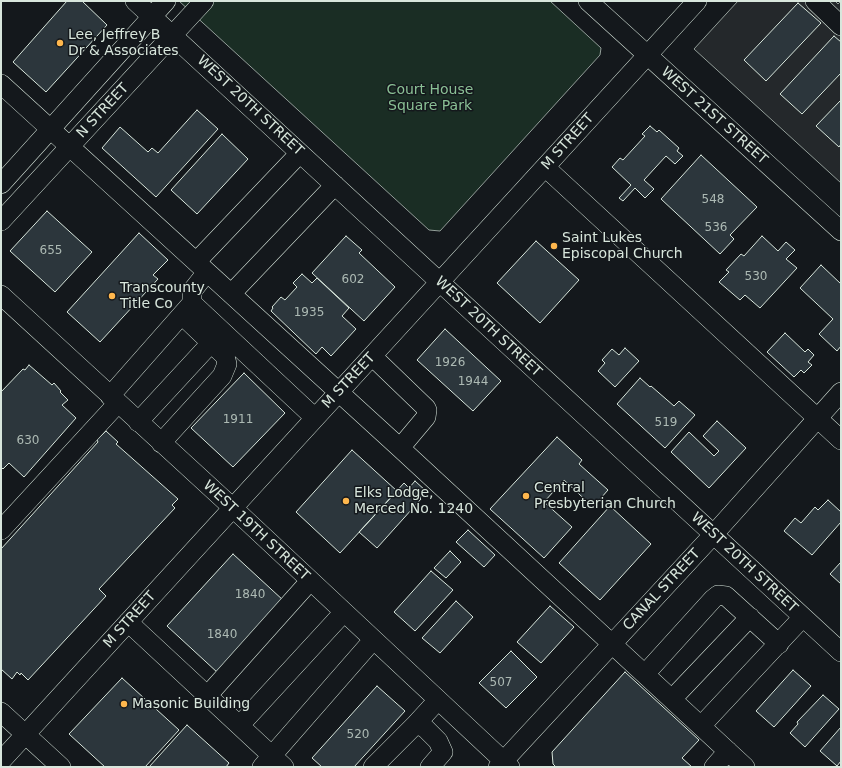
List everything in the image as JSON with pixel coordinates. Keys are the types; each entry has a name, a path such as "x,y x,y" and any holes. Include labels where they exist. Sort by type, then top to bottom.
{"street":[{"name":"WEST 20TH STREET","path":"135,1 841,652"},
{"name":"N STREET","path":"1,184 166,1"},
{"name":"N STREET","path":"1,221 204,1"},
{"name":"WEST 21ST STREET","path":"588,1 841,231"},
{"name":"M STREET","path":"1,762 697,1"},
{"path":"815,1 841,26"},
{"path":"1,84 339,392 745,767"},
{"path":"1,530 114,399 187,309 201,267 300,153"},
{"path":"545,167 841,440"},
{"path":"231,294 335,185"},
{"name":"WEST 19TH STREET","path":"1,296 233,508 438,700 504,765"},
{"path":"161,443 222,376 227,364 225,356 211,343 187,309"},
{"path":"187,309 316,418"},
{"path":"138,422 211,343"},
{"path":"372,356 427,410 426,417 400,448"},
{"name":"CANAL STREET","path":"504,765 841,392"},
{"path":"208,695 310,581"},
{"path":"645,674 713,598 718,595 726,596 779,644"},
{"path":"240,725 344,612"},
{"path":"672,699 750,617"},
{"path":"701,726 803,617"},
{"path":"128,622 240,725 273,763 373,640"},
{"path":"373,767 438,700"},
{"path":"1,712 61,767"},
{"path":"416,724 425,728 438,740 443,752 430,767"},
{"path":"714,767 728,751"}],"green space":[{"name":"Court House Square Park","path":"179,1 550,1 601,48 600,55 440,231 429,230"}],"shaded area":[{"path":"738,1 835,1 838,4 841,1 841,183 694,49"}],"building":[{"name":"Lee, Jeffrey B Dr & Associates","path":"67,1 82,1 107,25 46,92 13,62"},
{"path":"798,3 821,23 766,81 744,60"},
{"path":"834,36 841,42 841,73 802,114 780,94"},
{"path":"841,100 841,144 839,147 816,126"},
{"path":"197,110 218,129 156,197 102,148 120,127 148,152 152,148 158,153"},
{"path":"650,126 657,132 659,130 679,148 677,151 683,156 675,164 666,156 644,180 654,189 645,198 635,188 623,201 619,198 631,185 612,167 620,158 623,160 645,136 642,134"},
{"path":"222,134 248,159 197,214 171,190"},
{"path":"701,155 757,207 730,235 734,239 720,254 661,199"},
{"path":"47,211 92,252 55,292 10,251"},
{"name":"Transcounty Title Co","path":"139,233 168,260 153,275 158,279 100,342 67,312"},
{"path":"346,236 362,250 359,253 395,287 364,321 312,273"},
{"path":"762,236 778,251 786,242 795,250 786,259 797,268 760,308 745,295 740,300 719,282 729,272 726,270 741,254 744,256"},
{"path":"536,241 579,280 540,323 497,283"},
{"path":"821,265 841,284 841,346 837,351 819,334 833,319 800,288"},
{"path":"302,274 312,283 317,278 349,308 342,316 356,329 331,356 322,347 316,354 271,311 273,308 272,307 281,297 285,300 297,287 293,283"},
{"path":"445,329 501,381 473,411 417,360"},
{"path":"785,333 805,352 808,349 814,355 808,362 812,365 804,373 801,370 794,377 767,352"},
{"path":"625,348 639,361 615,387 598,371 605,363 602,360 612,349 619,355"},
{"path":"29,365 52,385 54,383 68,400 62,405 76,418 24,477 9,463 3,469 1,467 1,392 23,369 25,370"},
{"path":"244,373 285,413 233,467 191,428"},
{"path":"640,378 674,406 679,401 695,415 665,448 617,404"},
{"path":"717,421 746,448 709,488 671,452 689,432 714,456 719,451 703,436"},
{"path":"106,431 118,442 116,444 178,499 172,505 175,508 99,589 106,596 28,680 21,673 20,675 17,672 12,679 1,669 1,549 98,442 97,440"},
{"name":"Central Presbyterian Church","path":"557,437 582,460 579,464 608,490 593,507 564,480 544,502 572,527 544,558 490,509"},
{"name":"Elks Lodge, Merced No. 1240","path":"352,450 397,491 340,553 296,512"},
{"name":"Elks Lodge, Merced No. 1240","path":"415,481 426,491 420,498 421,499 377,548 359,532 404,483 409,488"},
{"path":"828,500 841,512 841,522 812,555 784,531 795,518 801,523 815,507 818,510"},
{"path":"610,506 651,544 600,600 559,563"},
{"path":"468,530 495,555 484,567 456,542"},
{"path":"450,551 461,562 446,578 434,568"},
{"path":"233,554 284,601 218,673 167,626"},
{"path":"841,562 841,584 830,574"},
{"path":"431,571 453,590 415,631 394,612"},
{"path":"456,601 473,617 440,653 422,638"},
{"path":"550,606 574,627 541,663 517,642"},
{"path":"511,651 537,677 506,708 479,683"},
{"path":"793,670 811,686 774,727 756,711"},
{"path":"625,672 699,740 682,758 692,767 556,767 553,764 552,752"},
{"name":"Masonic Building","path":"122,678 179,730 145,767 105,767 69,734"},
{"path":"377,686 405,711 354,767 322,767 312,758"},
{"path":"823,695 839,709 805,747 790,733 798,724 797,722"},
{"path":"187,725 229,763 226,767 149,767"},
{"path":"841,727 841,761 837,766 820,751"}],"place":[{"name":"Lee, Jeffrey B Dr & Associates","path":"60,43"},
{"name":"Saint Lukes Episcopal Church","path":"554,246"},
{"name":"Transcounty Title Co","path":"112,296"},
{"name":"Central Presbyterian Church","path":"526,496"},
{"name":"Elks Lodge, Merced No. 1240","path":"346,501"},
{"name":"Masonic Building","path":"124,704"}]}
